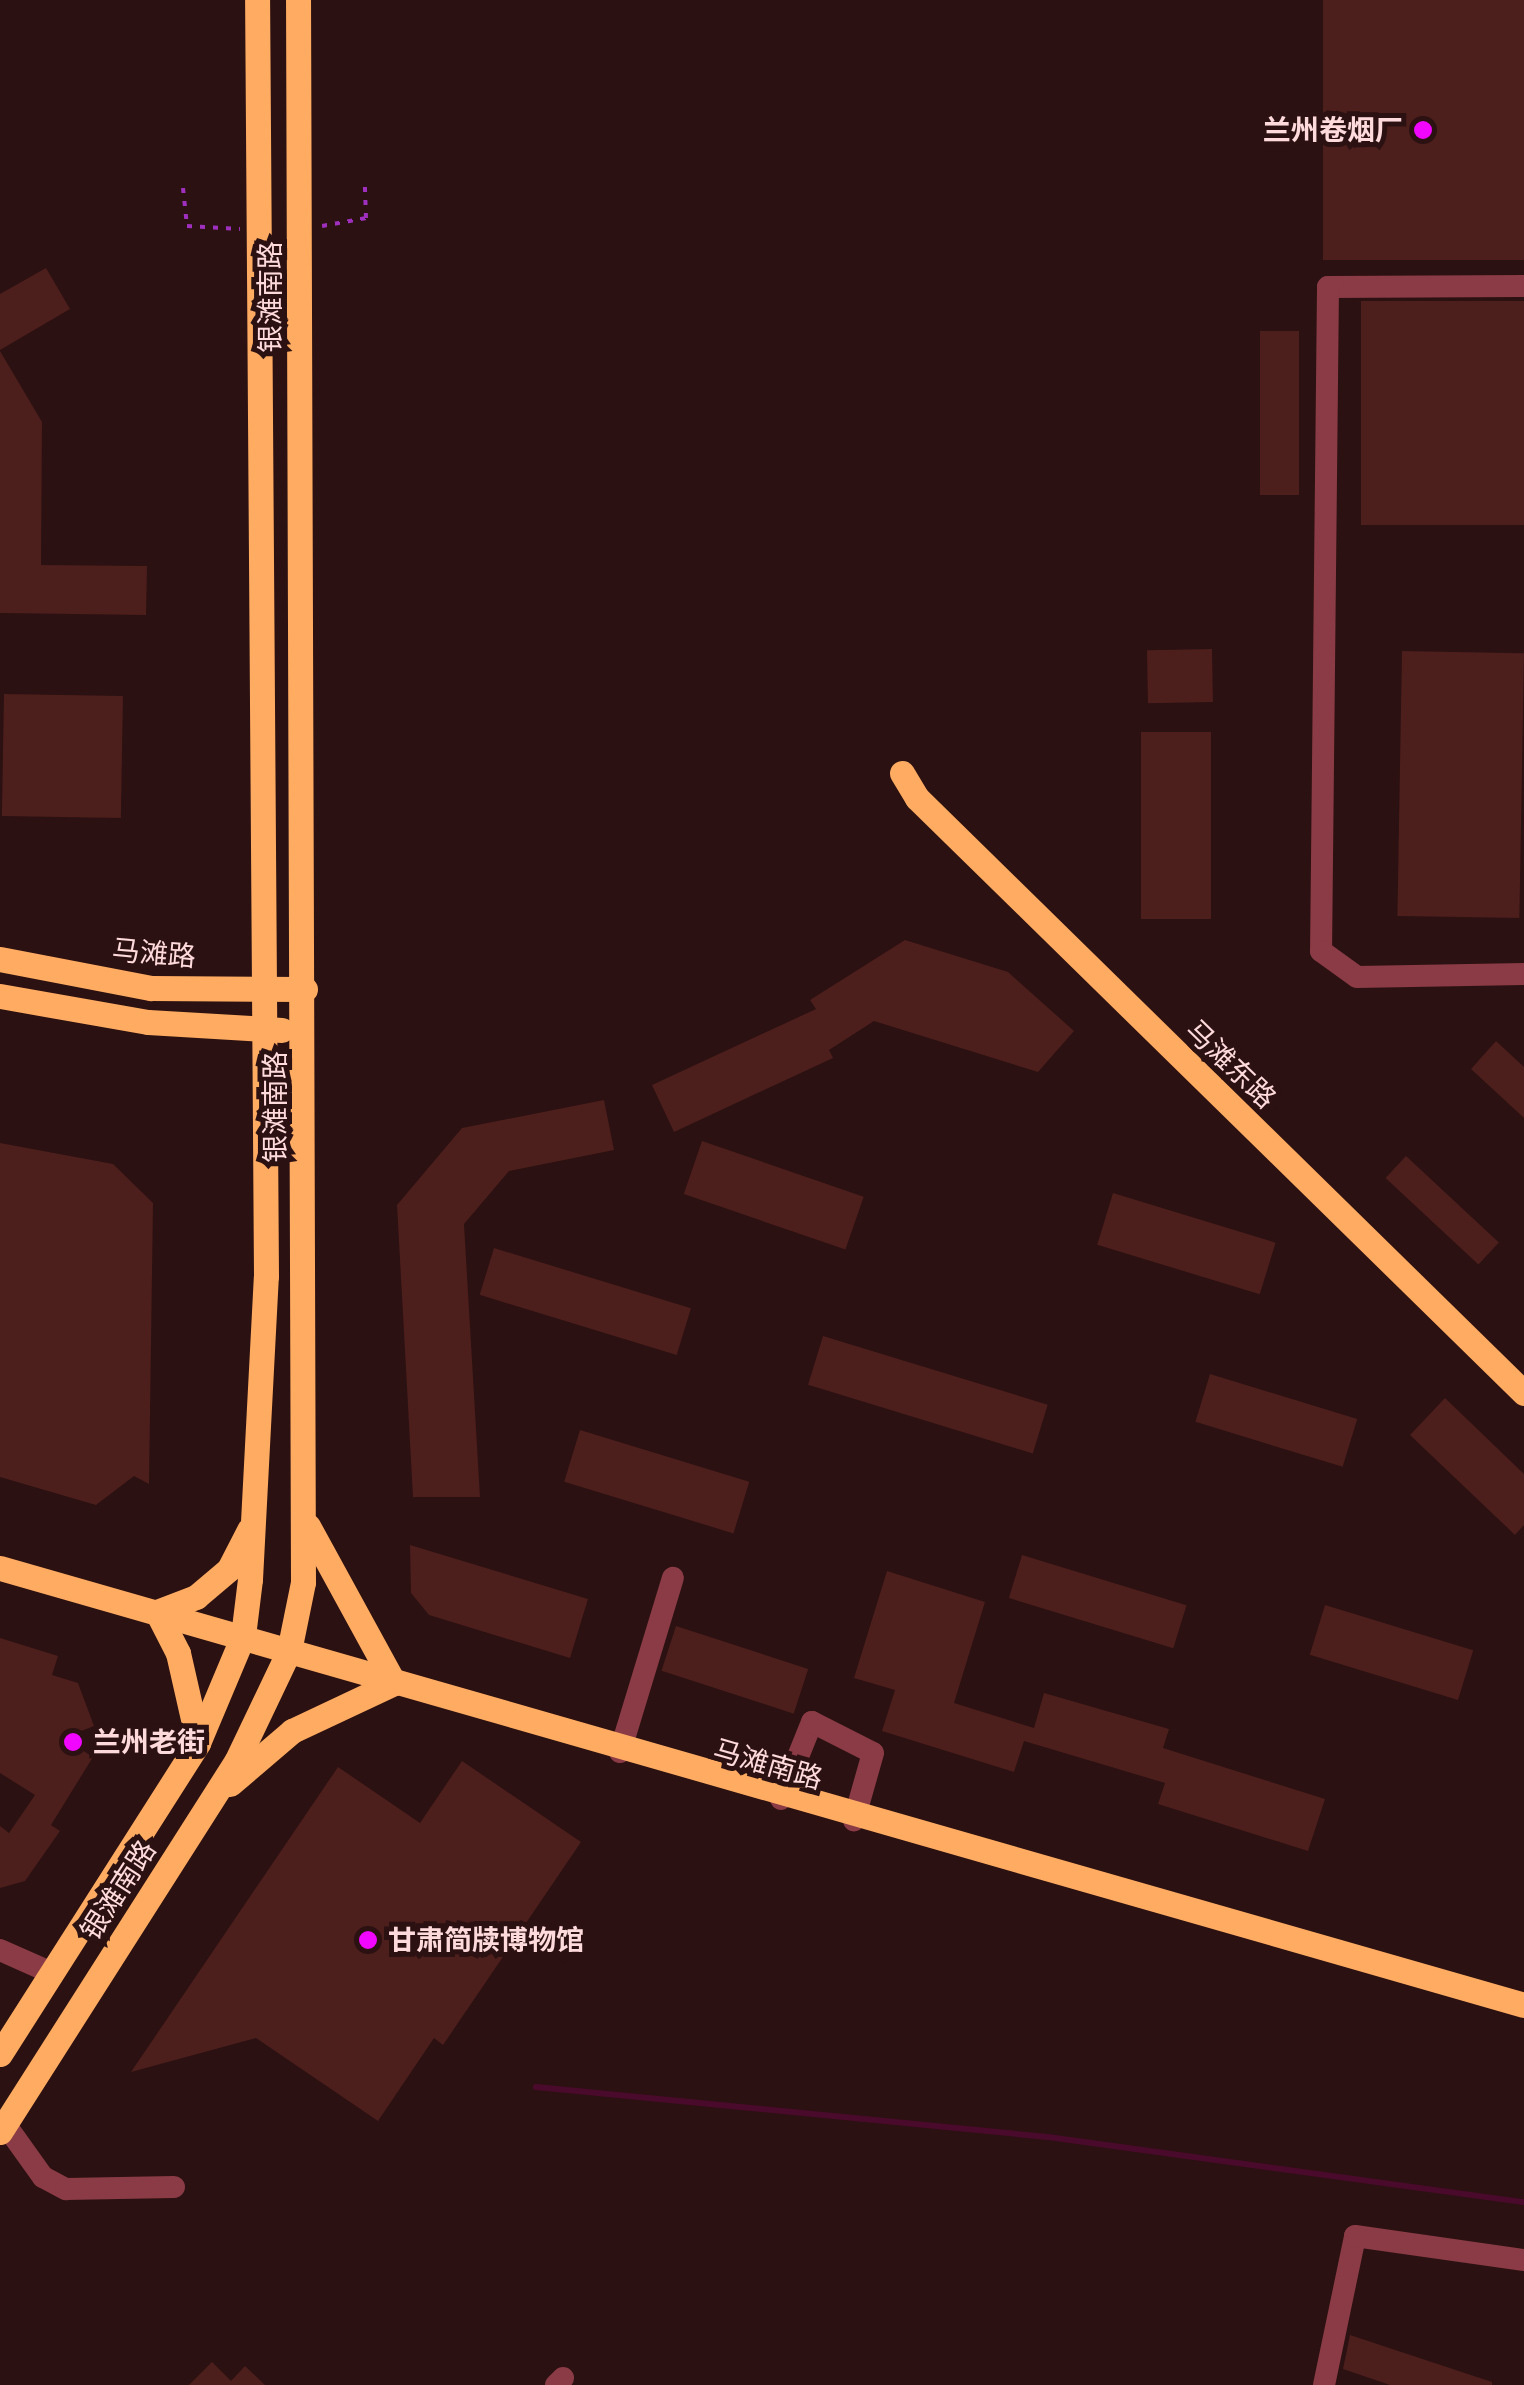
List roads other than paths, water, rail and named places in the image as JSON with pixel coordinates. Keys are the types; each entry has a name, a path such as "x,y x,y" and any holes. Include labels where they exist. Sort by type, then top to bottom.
{"main road":[{"name":"银滩南路","path":"0,2054 198,1743 243,1636 254,1520 266,1030 258,0"},
{"name":"银滩南路","path":"2,2128 212,1800 289,1651 303,1513 305,1030 298,0"},
{"name":"马滩东路","path":"902,773 917,798 1524,1393"},
{"name":"马滩路","path":"0,959 151,988 304,989"},
{"path":"0,996 266,1030 305,1030"},
{"path":"212,1800 292,1730 394,1683 303,1513"},
{"path":"198,1743 182,1669 158,1612 196,1598 229,1569 254,1520"},
{"name":"马滩南路","path":"0,1568 243,1636 854,1820 1524,2006"}],"street":[{"path":"1524,286 1328,286 1320,951 1357,977 1524,974"},
{"path":"620,1752 672,1578"},
{"path":"781,1799 812,1722 873,1753 854,1820"},
{"path":"0,1950 52,1974"},
{"path":"2,2128 43,2177 66,2189 174,2187"},
{"path":"1324,2385 1355,2236 1524,2260"}],"waterway":[{"path":"536,2087 1048,2137 1524,2202"}],"place":[{"name":"兰州卷烟厂","path":"1423,130"},
{"name":"兰州老街","path":"73,1742"},
{"name":"甘肃简牍博物馆","path":"368,1940"}]}
